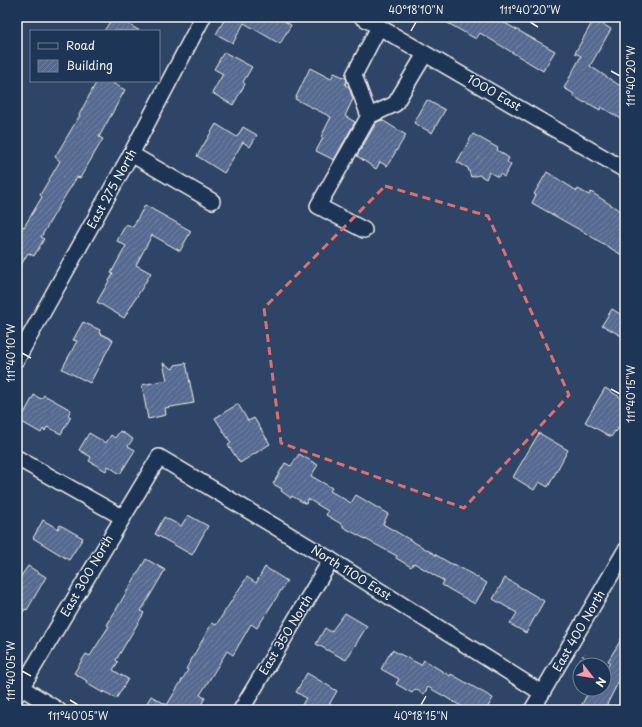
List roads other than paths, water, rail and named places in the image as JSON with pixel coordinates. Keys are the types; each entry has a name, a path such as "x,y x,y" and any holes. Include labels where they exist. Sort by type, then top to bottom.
{"street":[{"name":"East 275 North","path":"17,359 131,154 203,17"},
{"name":"1000 East","path":"362,17 625,170"},
{"path":"369,116 354,75 379,27"},
{"path":"364,230 318,206 369,116 395,104 425,54"},
{"path":"131,154 212,201"},
{"name":"East 300 North","path":"19,692 159,457"},
{"name":"North 1100 East","path":"159,457 330,560 542,693"},
{"path":"17,458 122,517"},
{"name":"East 400 North","path":"532,710 625,551"},
{"name":"East 350 North","path":"241,710 330,560"},
{"path":"19,692 58,710"}]}
